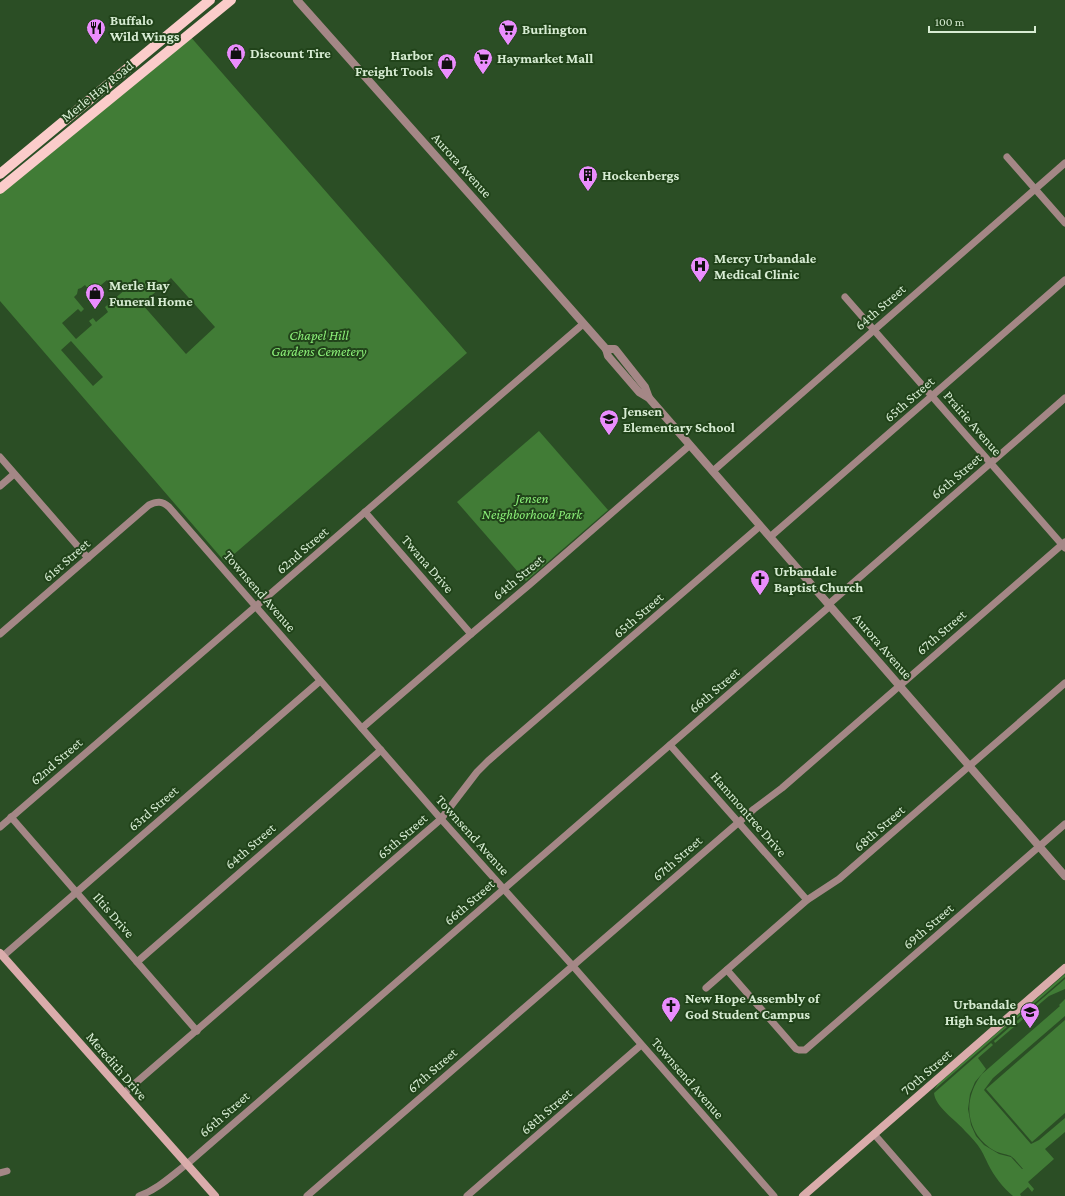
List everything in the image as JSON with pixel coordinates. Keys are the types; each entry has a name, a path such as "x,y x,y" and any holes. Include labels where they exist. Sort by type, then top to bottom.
{"main road":[{"name":"Merle Hay Road","path":"0,174 210,0"},
{"name":"Merle Hay Road","path":"0,190 231,0"},
{"name":"Meredith Drive","path":"1,955 215,1196"},
{"name":"70th Street","path":"804,1196 1065,968"}],"street":[{"name":"Aurora Avenue","path":"297,0 606,349 615,349 645,387 649,398 1065,876"},
{"path":"1007,157 1065,223"},
{"name":"64th Street","path":"712,471 1065,163"},
{"name":"65th Street","path":"770,537 1065,280"},
{"name":"Prairie Avenue","path":"845,297 1064,545"},
{"name":"62nd Street","path":"0,827 584,324"},
{"name":"66th Street","path":"139,1196 158,1187 187,1164 670,745 1065,398"},
{"name":"64th Street","path":"362,728 690,445"},
{"path":"0,457 88,558"},
{"path":"0,486 14,474"},
{"name":"Townsend Avenue","path":"149,505 154,502 159,502 169,507 380,750 572,965 774,1196"},
{"name":"61st Street","path":"0,634 149,505"},
{"name":"Twana Drive","path":"365,512 471,634"},
{"name":"65th Street","path":"124,1093 441,819 467,784 488,761 760,526"},
{"name":"67th Street","path":"307,1196 738,822 782,788 1064,545"},
{"name":"63rd Street","path":"1,955 320,681"},
{"name":"68th Street","path":"706,988 807,900 839,879 1065,683"},
{"name":"Hammontree Drive","path":"670,745 807,900"},
{"name":"64th Street","path":"137,962 380,750"},
{"name":"Iltis Drive","path":"11,817 197,1031"},
{"name":"69th Street","path":"727,970 796,1048 802,1051 1065,824"},
{"name":"68th Street","path":"467,1196 641,1045"},
{"path":"874,1134 928,1196"}],"green space":[{"name":"Chapel Hill Gardens Cemetery","path":"189,35 467,353 225,562 0,301 0,189","holes":["171,278 215,327 186,354 142,304","107,280 116,290 123,284 127,288 105,307 108,312 96,322 93,318 89,321 92,325 76,339 62,323 78,309 81,312 84,309 74,297 77,294 78,289 85,285 96,298 100,295 95,290","71,341 103,377 93,386 61,350"]},
{"name":"Jensen Neighborhood Park","path":"539,431 608,510 526,581 457,502"},
{"path":"1065,974 1065,977 934,1090 938,1084"},
{"path":"1065,979 1065,989 1049,996 1030,1012 1029,1010"},
{"path":"1065,999 1065,1016 993,1078 984,1090 1031,1144 1039,1140 1065,1118 1065,1132 1045,1149 1054,1159 1028,1182 1034,1189 1032,1192 1028,1187 1020,1194 1021,1196 1013,1196 996,1177 976,1142 942,1109 935,1098 934,1093 991,1043 993,1045 978,1058 986,1069 975,1082 970,1094 968,1109 971,1125 976,1136 984,1145 999,1154 1011,1157 1023,1169 1011,1156 997,1152 982,1141 971,1123 970,1103 972,1093 982,1074 1060,1006 1059,1005"},
{"path":"1026,1013 1028,1015 995,1043 994,1041"},
{"path":"1065,1020 1065,1113 1032,1142 986,1089"}],"place":[{"name":"Buffalo Wild Wings","path":"96,45"},
{"name":"Burlington","path":"508,46"},
{"name":"Discount Tire","path":"236,70"},
{"name":"Haymarket Mall","path":"483,75"},
{"name":"Harbor Freight Tools","path":"447,80"},
{"name":"Hockenbergs","path":"588,192"},
{"name":"Mercy Urbandale Medical Clinic","path":"700,283"},
{"name":"Merle Hay Funeral Home","path":"95,310"},
{"name":"Jensen Elementary School","path":"609,436"},
{"name":"Urbandale Baptist Church","path":"760,596"},
{"name":"New Hope Assembly of God Student Campus","path":"671,1023"},
{"name":"Urbandale High School","path":"1030,1029"}]}
